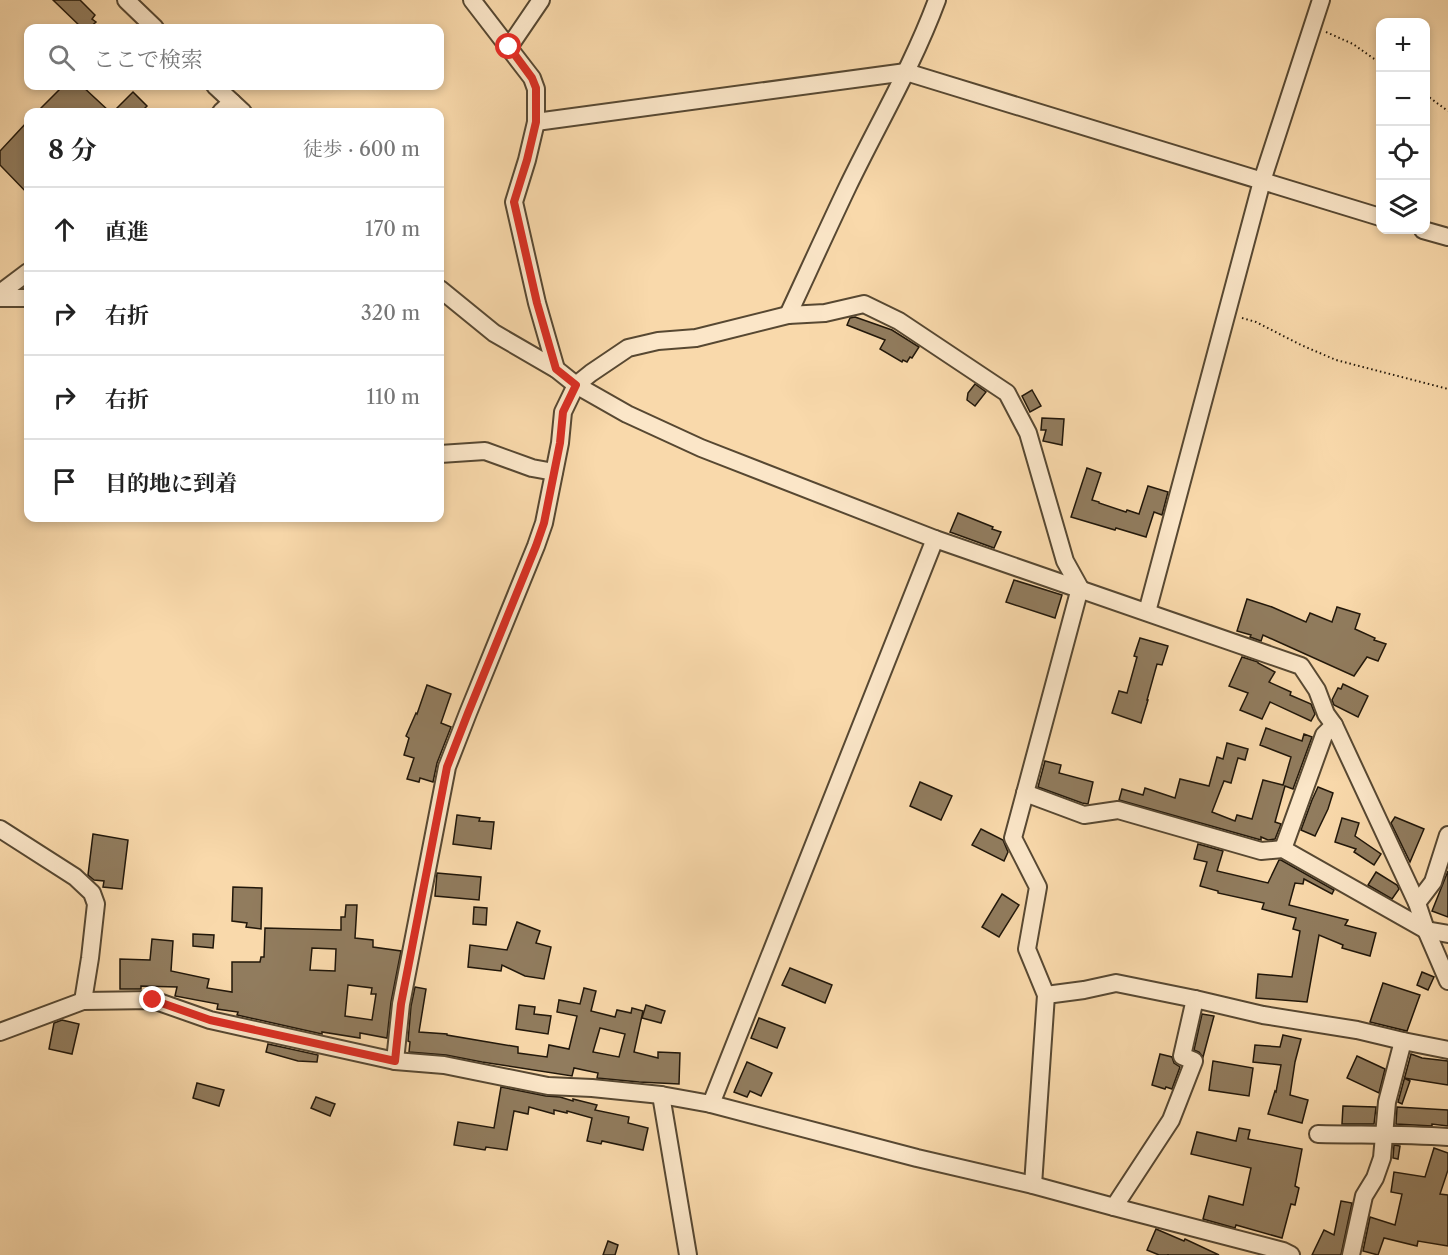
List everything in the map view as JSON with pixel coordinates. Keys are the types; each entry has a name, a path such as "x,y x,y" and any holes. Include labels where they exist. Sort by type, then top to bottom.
{"street":[{"path":"126,0 151,24"},
{"path":"472,0 532,78 536,88 536,122 514,202 537,303 556,369"},
{"path":"509,47 541,0"},
{"path":"788,315 848,186 906,72 937,0"},
{"path":"1147,612 1263,181 1321,0"},
{"path":"536,122 906,72 1376,216"},
{"path":"218,90 231,108"},
{"path":"1430,232 1448,237"},
{"path":"0,293 24,275"},
{"path":"444,292 494,333 556,369 576,385 627,414 701,448 935,539 1301,666 1317,690 1326,714 1334,725 1417,903 1448,981"},
{"path":"0,298 24,298"},
{"path":"395,1061 401,1004 447,767 544,523 560,443 563,412 576,385 628,348 658,341 696,338 788,315 825,314 864,304 899,321 1007,393 1028,433 1065,561 1080,588 1013,838 1038,887 1026,949 1046,995 1033,1185"},
{"path":"444,454 485,451 532,468 554,472"},
{"path":"711,1104 935,539"},
{"path":"1283,849 1324,735 1334,725"},
{"path":"1024,793 1084,815 1118,810 1261,850 1283,849 1426,930 1448,934"},
{"path":"0,829 75,877 92,892 96,904 83,1001"},
{"path":"1417,903 1432,882 1448,835"},
{"path":"1046,995 1116,983 1263,1015 1357,1030 1448,1050"},
{"path":"1114,1207 1171,1120 1194,1061 1182,1056 1195,999"},
{"path":"0,1032 83,1001 153,1000 210,1020 395,1061 444,1065 548,1086 661,1095 711,1104 917,1158 1033,1185 1291,1255"},
{"path":"1351,1255 1364,1196 1375,1178 1382,1158 1387,1102 1403,1041"},
{"path":"661,1095 688,1255"},
{"path":"1318,1134 1448,1137"}],"path":[{"path":"1312,26 1353,44 1376,60"},
{"path":"1430,98 1448,111"},
{"path":"1227,314 1256,322 1336,360 1448,388"}],"building":[{"path":"53,0 80,0 95,15 92,19 96,22 94,24 78,24"},
{"path":"59,90 86,90 106,108 41,108"},
{"path":"133,92 147,106 145,108 117,108"},
{"path":"24,125 24,190 0,165 0,151"},
{"path":"855,317 892,330 919,347 912,358 910,357 907,362 903,360 902,362 880,349 885,340 847,325 850,318"},
{"path":"975,384 986,392 975,406 967,400 968,393"},
{"path":"1032,390 1041,406 1030,412 1022,396"},
{"path":"1042,418 1064,419 1062,445 1043,441 1046,430 1041,430"},
{"path":"1087,468 1101,473 1092,500 1126,512 1127,510 1139,514 1148,486 1168,492 1162,515 1154,512 1146,537 1071,517"},
{"path":"958,513 1001,532 994,548 950,532"},
{"path":"1014,580 1062,595 1055,618 1006,602"},
{"path":"1247,599 1306,622 1310,613 1332,622 1337,607 1360,614 1355,629 1386,644 1378,661 1367,657 1354,676 1263,635 1261,641 1237,631"},
{"path":"1140,638 1168,646 1162,665 1157,664 1141,723 1112,713 1119,691 1127,693"},
{"path":"1242,657 1258,662 1275,672 1269,682 1311,704 1315,714 1311,721 1270,702 1262,719 1240,710 1248,693 1229,686"},
{"path":"1343,684 1368,696 1358,717 1334,705 1332,700 1338,688 1341,689"},
{"path":"427,685 451,694 441,723 451,727 437,763 433,782 420,778 419,782 407,779 414,758 404,755 409,738 406,736"},
{"path":"1266,728 1302,741 1304,734 1312,737 1293,789 1285,786 1275,822 1281,824 1275,839 1268,840 1261,837 1261,840 1119,800 1122,789 1143,795 1145,788 1175,798 1180,779 1209,786 1217,757 1223,759 1227,743 1248,749 1245,760 1238,758 1231,783 1224,781 1212,812 1235,821 1237,815 1252,819 1263,780 1283,785 1291,757 1260,745"},
{"path":"1045,761 1061,765 1059,773 1093,782 1088,804 1038,787"},
{"path":"920,782 952,796 941,820 910,806"},
{"path":"1318,787 1333,793 1315,836 1301,830"},
{"path":"457,815 480,818 479,821 494,822 491,849 453,844"},
{"path":"1395,817 1424,829 1410,862 1391,823"},
{"path":"1342,818 1359,823 1355,836 1381,854 1374,865 1354,852 1356,849 1335,842"},
{"path":"981,829 1003,840 1008,852 1004,861 972,845"},
{"path":"93,834 128,840 122,889 103,887 104,881 94,880 88,875"},
{"path":"1198,844 1223,851 1217,871 1268,883 1281,860 1334,890 1332,894 1304,879 1303,884 1295,883 1289,905 1348,920 1345,925 1376,933 1370,956 1342,948 1343,945 1319,935 1307,1002 1256,998 1258,974 1292,977 1300,931 1293,929 1296,918 1262,909 1264,903 1218,893 1218,891 1200,886 1207,862 1194,859"},
{"path":"1448,871 1448,917 1432,911"},
{"path":"1376,872 1397,885 1399,889 1392,899 1368,885"},
{"path":"437,873 481,877 479,900 435,896"},
{"path":"233,887 262,888 261,929 246,927 247,923 232,921"},
{"path":"1002,894 1019,905 999,937 982,927"},
{"path":"346,905 357,905 355,938 373,940 373,947 401,951 387,1038 360,1033 360,1038 322,1032 322,1034 237,1015 238,1012 217,1009 218,1004 175,996 177,987 141,986 141,989 120,989 120,959 150,960 152,939 173,941 171,971 209,979 207,988 232,992 232,962 260,962 261,957 264,957 265,928 341,930 341,917 345,917","holes":["312,948 336,949 335,971 310,970","348,985 372,988 371,994 376,994 372,1020 345,1016"]},
{"path":"474,907 487,908 486,925 473,924"},
{"path":"517,922 540,931 536,943 551,947 544,979 525,976 502,965 501,971 468,967 470,945 507,950"},
{"path":"193,934 214,935 213,948 193,946"},
{"path":"790,968 832,985 825,1003 782,985"},
{"path":"1422,972 1434,977 1428,990 1417,985"},
{"path":"1383,983 1420,995 1407,1031 1370,1022"},
{"path":"415,987 426,989 419,1032 447,1034 518,1047 518,1053 547,1057 549,1045 569,1049 577,1016 557,1012 559,1000 580,1004 584,988 596,991 591,1011 615,1017 617,1010 631,1013 632,1008 643,1011 634,1052 658,1058 658,1052 680,1053 679,1084 597,1078 598,1073 574,1068 572,1076 446,1055 409,1052 411,1006","holes":["600,1028 625,1034 619,1057 593,1052"]},
{"path":"519,1005 535,1007 534,1014 551,1016 548,1034 516,1029"},
{"path":"646,1005 665,1011 661,1023 642,1018"},
{"path":"1202,1014 1214,1016 1203,1057 1194,1050"},
{"path":"759,1018 785,1028 777,1048 751,1038"},
{"path":"62,1020 79,1024 72,1054 49,1049 54,1023"},
{"path":"1283,1035 1301,1039 1290,1095 1308,1100 1302,1123 1268,1114 1276,1092 1281,1065 1253,1062 1255,1045 1280,1047"},
{"path":"268,1044 318,1055 317,1062 298,1061 266,1052"},
{"path":"1160,1054 1172,1057 1174,1063 1180,1067 1172,1089 1152,1085"},
{"path":"1411,1054 1422,1058 1448,1061 1448,1085 1404,1078"},
{"path":"1357,1056 1385,1069 1379,1093 1347,1078"},
{"path":"1213,1061 1253,1068 1249,1096 1209,1090"},
{"path":"747,1062 772,1073 761,1096 750,1091 747,1097 734,1092"},
{"path":"1404,1078 1410,1081 1402,1104 1398,1102"},
{"path":"197,1083 224,1090 219,1106 193,1098"},
{"path":"501,1087 573,1101 573,1099 597,1105 595,1110 629,1117 628,1123 648,1128 643,1150 602,1141 601,1144 587,1141 592,1118 567,1111 567,1113 554,1110 554,1114 529,1107 528,1114 514,1111 507,1150 486,1147 485,1150 454,1145 458,1122 494,1128"},
{"path":"316,1097 335,1104 330,1116 311,1108"},
{"path":"1343,1106 1376,1107 1374,1124 1342,1124"},
{"path":"1397,1107 1448,1110 1448,1126 1396,1124"},
{"path":"1239,1128 1250,1130 1248,1139 1302,1149 1295,1186 1299,1188 1295,1205 1291,1204 1282,1238 1236,1225 1235,1228 1203,1219 1209,1196 1243,1205 1251,1168 1191,1154 1197,1132 1236,1141"},
{"path":"1394,1145 1400,1146 1398,1159 1393,1158"},
{"path":"1434,1148 1448,1153 1448,1170 1440,1194 1448,1195 1448,1246 1418,1241 1417,1246 1384,1238 1378,1255 1363,1251 1370,1217 1395,1225 1402,1194 1391,1192 1394,1172 1425,1177"},
{"path":"1341,1201 1352,1203 1341,1255 1312,1255 1324,1230 1334,1235"},
{"path":"1156,1229 1184,1241 1185,1239 1219,1255 1159,1255 1147,1250"},
{"path":"608,1241 618,1245 615,1255 603,1255"}],"route":[{"path":"153,1000 210,1020 395,1061 401,1004 447,767 544,523 560,443 563,412 576,385 556,369 537,303 514,202 536,122 536,88 532,78 509,47"}]}
